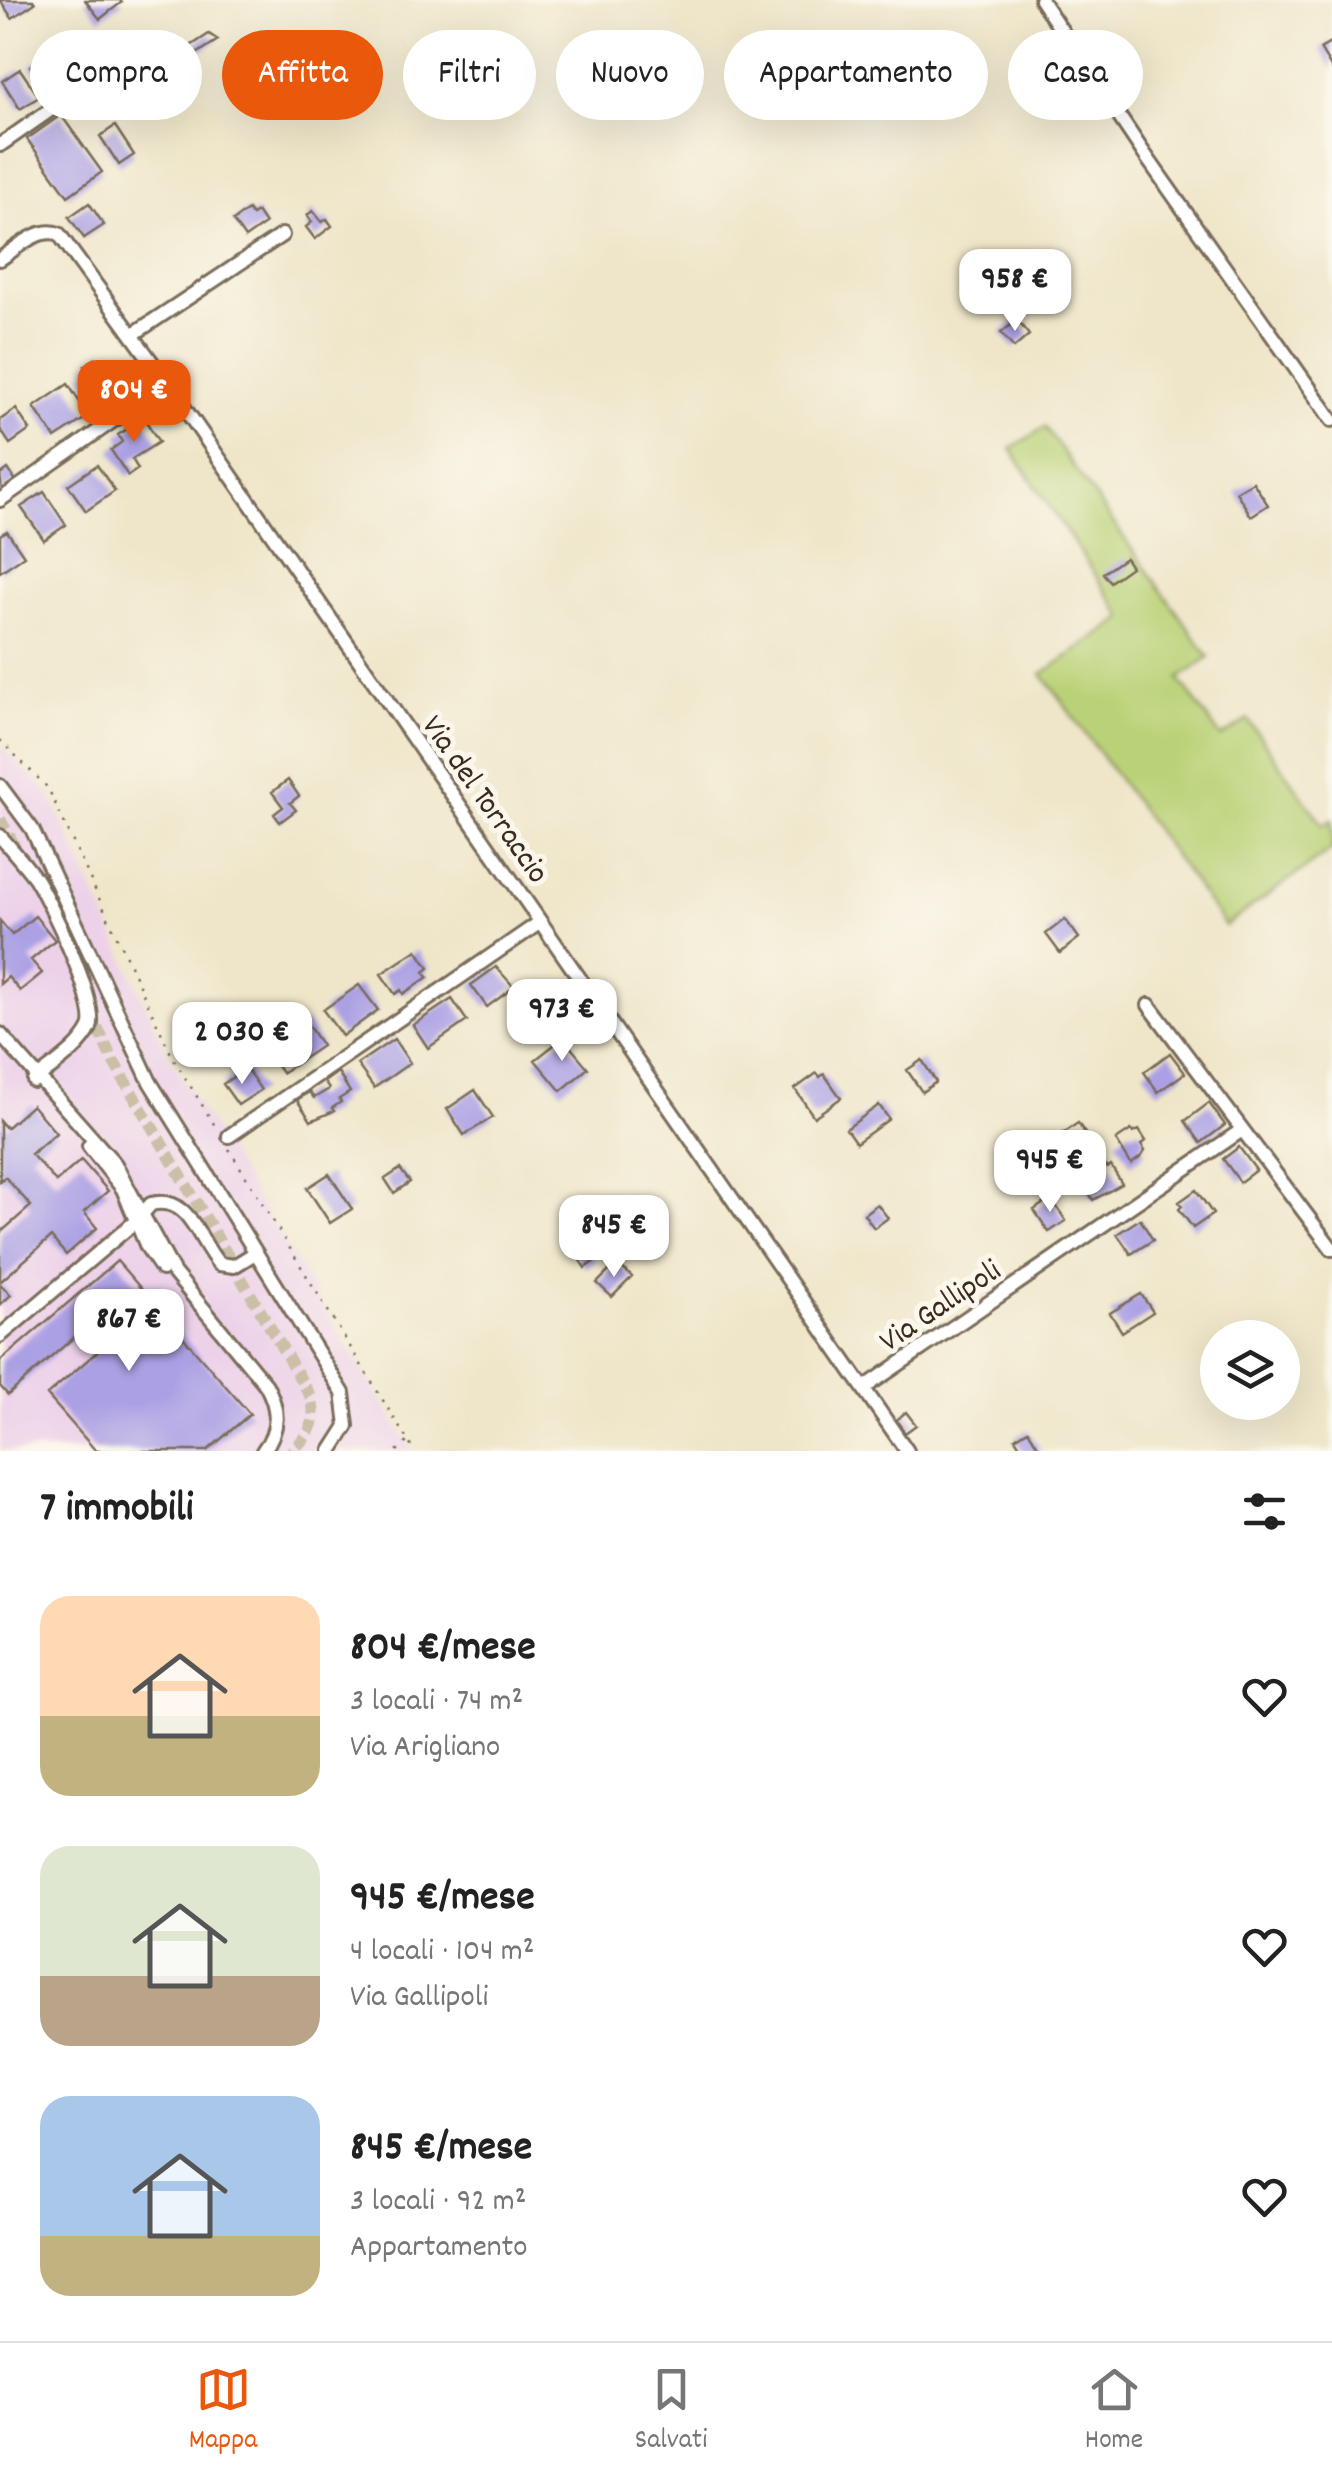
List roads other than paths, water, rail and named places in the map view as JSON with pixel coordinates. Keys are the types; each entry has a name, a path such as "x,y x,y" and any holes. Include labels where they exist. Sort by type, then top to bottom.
{"street":[{"path":"1042,0 1143,152 1332,420"},
{"path":"0,146 37,120"},
{"name":"Via del Torraccio","path":"0,259 45,231 59,234 167,383 908,1451"},
{"path":"132,335 282,235"},
{"path":"0,500 167,383"},
{"path":"0,786 32,829 146,1075 342,1392 347,1426 331,1451"},
{"path":"0,836 38,884 93,1009 92,1023 85,1036 34,1077"},
{"path":"0,844 34,885 87,1008 87,1022 80,1036 34,1077"},
{"path":"229,1136 540,923"},
{"path":"1149,1005 1332,1249"},
{"path":"0,1037 112,1160 174,1273 259,1376 272,1397 276,1428 263,1451"},
{"name":"Via Gallipoli","path":"864,1388 1242,1130"},
{"path":"0,1336 151,1204 179,1206 221,1266 234,1266 255,1254"},
{"path":"140,1216 159,1264 263,1395 268,1408 267,1430 251,1451"}],"tunnel":[{"path":"0,819 18,852"},
{"path":"90,1012 112,1059 311,1397 311,1427 291,1451"}]}
